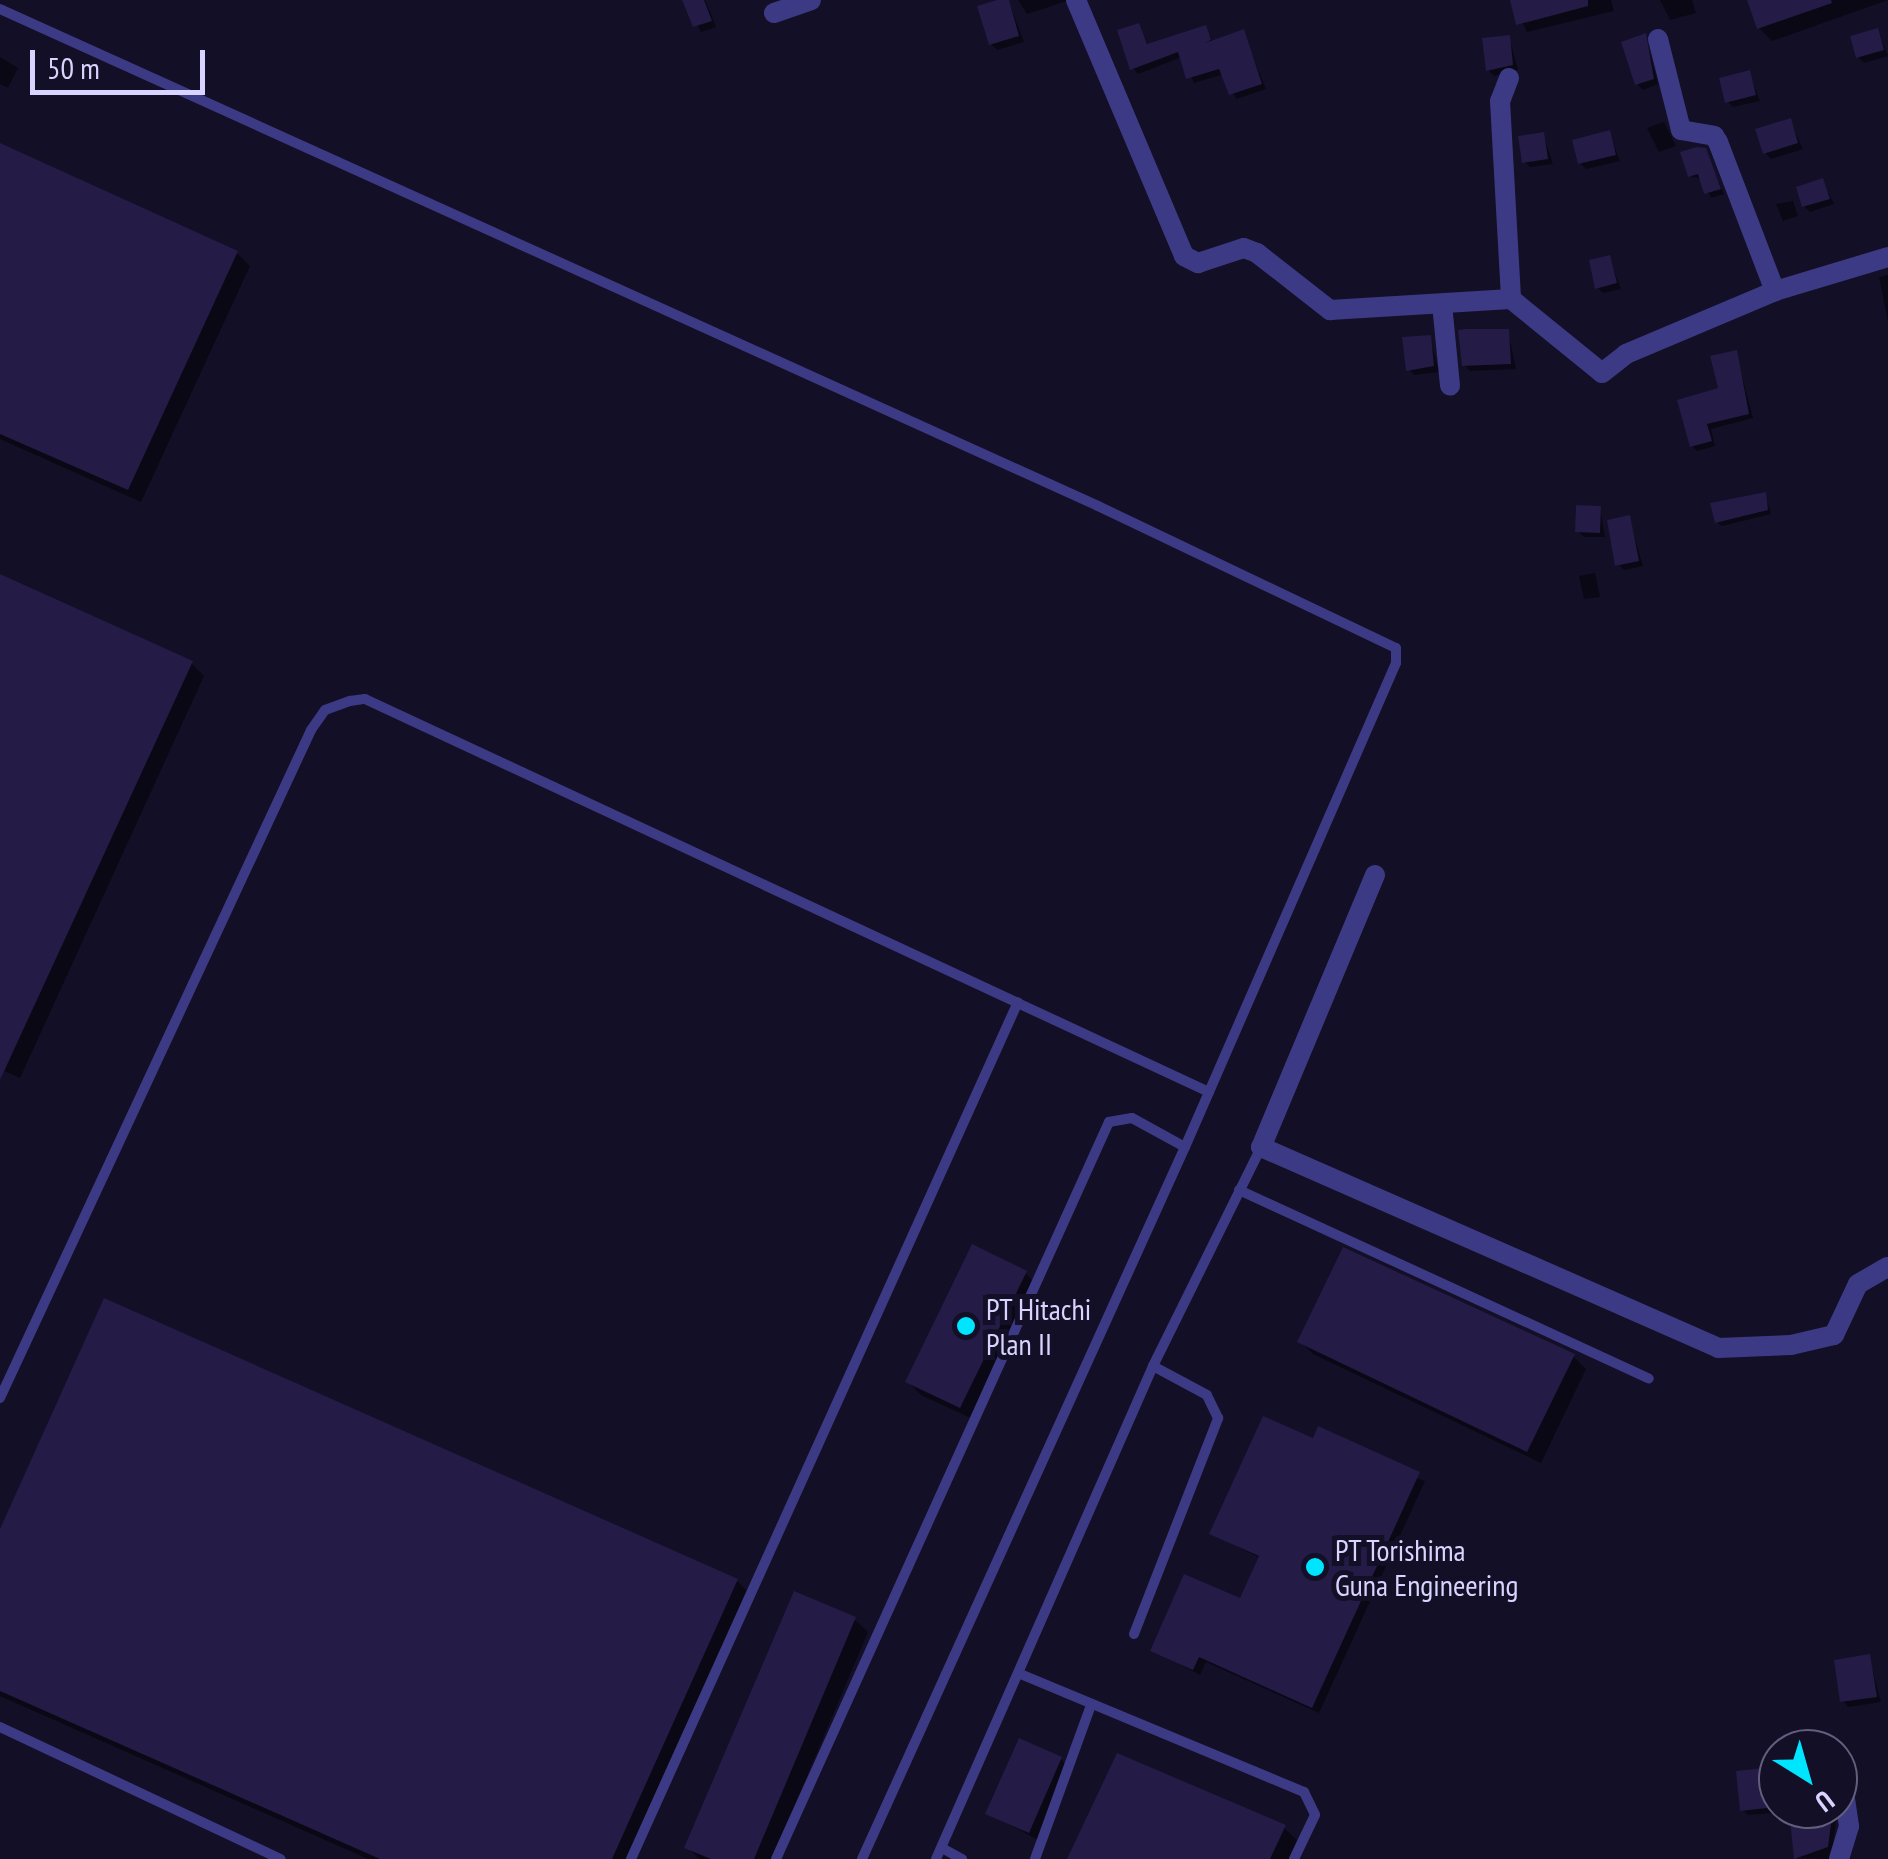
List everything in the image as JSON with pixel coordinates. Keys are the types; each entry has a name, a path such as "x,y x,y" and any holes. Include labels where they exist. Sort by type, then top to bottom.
{"street":[{"path":"774,12 811,0"},
{"path":"1076,0 1190,263 1244,248 1330,310 1346,313 1510,299 1602,373 1626,354 1775,291 1888,257"},
{"path":"1658,39 1681,130 1718,142 1775,291"},
{"path":"1510,78 1500,101 1510,299"},
{"path":"1442,304 1450,386"},
{"path":"1375,875 1260,1148 1718,1348 1791,1346 1834,1335 1858,1284 1888,1267"},
{"path":"1839,1859 1848,1829"}],"lane":[{"path":"0,10 1390,640 1396,662 1186,1147 862,1859"},
{"path":"0,1398 324,710 365,699 1209,1092"},
{"path":"631,1859 1018,1002"},
{"path":"776,1859 1108,1122 1132,1118 1186,1147"},
{"path":"962,1859 939,1853 1153,1366 1260,1148"},
{"path":"1239,1190 1649,1379"},
{"path":"1134,1634 1218,1418 1207,1396 1153,1366"},
{"path":"1018,1673 1304,1792 1315,1815 1294,1859"},
{"path":"1035,1859 1091,1705"},
{"path":"0,1728 282,1859"}],"building":[{"path":"682,0 704,0 712,21 693,27"},
{"path":"1009,0 1019,36 989,45 977,6"},
{"path":"1510,0 1588,0 1588,6 1516,25"},
{"path":"1747,0 1831,0 1832,3 1757,29"},
{"path":"1139,23 1147,44 1206,25 1211,40 1205,43 1244,29 1262,84 1229,95 1219,69 1186,79 1178,52 1130,70 1117,30"},
{"path":"1878,28 1884,50 1856,58 1850,36"},
{"path":"1646,33 1654,79 1635,85 1621,42"},
{"path":"1510,35 1513,65 1486,71 1482,38"},
{"path":"1750,70 1756,95 1725,103 1719,78"},
{"path":"1791,118 1798,143 1763,154 1755,129"},
{"path":"1610,130 1616,155 1578,164 1572,140"},
{"path":"1544,132 1548,159 1522,163 1518,136"},
{"path":"0,143 238,251 128,490 0,434"},
{"path":"1706,148 1721,189 1704,194 1698,174 1688,177 1680,152"},
{"path":"1823,178 1830,199 1802,207 1796,187"},
{"path":"1610,255 1617,283 1595,289 1589,260"},
{"path":"1509,329 1511,364 1462,366 1458,330"},
{"path":"1431,335 1434,366 1406,371 1402,337"},
{"path":"1737,350 1749,414 1707,424 1712,441 1690,447 1677,400 1718,388 1710,356"},
{"path":"1766,492 1768,510 1715,523 1710,503"},
{"path":"1576,505 1601,506 1600,533 1575,532"},
{"path":"1630,515 1639,561 1615,566 1607,520"},
{"path":"0,574 193,661 0,1080"},
{"name":"PT Hitachi Plan II","path":"972,1244 1027,1271 960,1408 905,1382"},
{"path":"1343,1247 1575,1354 1527,1452 1297,1342"},
{"path":"104,1298 738,1579 612,1859 380,1859 0,1691 0,1529"},
{"name":"PT Torishima Guna Engineering","path":"1263,1416 1313,1438 1318,1426 1420,1472 1312,1708 1199,1657 1193,1670 1150,1651 1184,1574 1240,1598 1259,1556 1209,1534"},
{"path":"794,1591 856,1617 754,1859 711,1859 684,1848"},
{"path":"1870,1654 1877,1697 1840,1702 1834,1660"},
{"path":"1019,1738 1062,1757 1029,1833 985,1814"},
{"path":"1117,1753 1286,1825 1270,1859 1067,1859"},
{"path":"1758,1769 1758,1809 1740,1811 1736,1771"},
{"path":"1791,1829 1830,1829 1828,1847 1794,1859"}],"place":[{"name":"PT Hitachi Plan II","path":"966,1326"},
{"name":"PT Torishima Guna Engineering","path":"1315,1567"}]}
